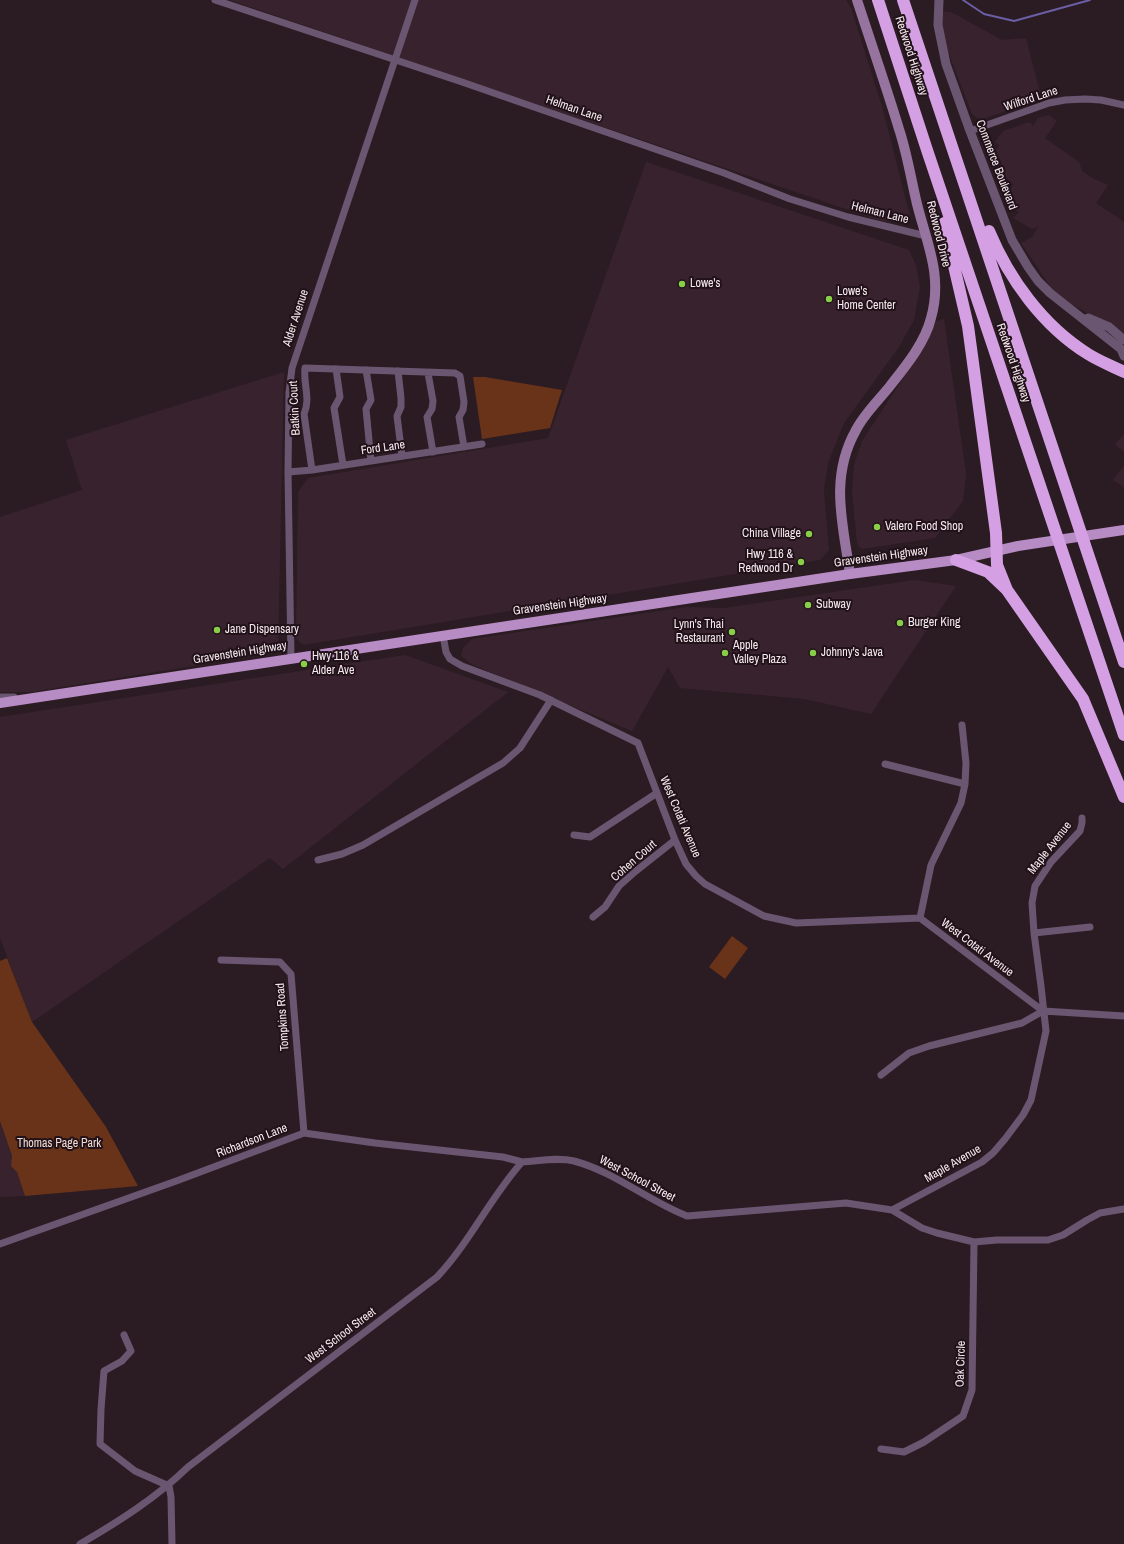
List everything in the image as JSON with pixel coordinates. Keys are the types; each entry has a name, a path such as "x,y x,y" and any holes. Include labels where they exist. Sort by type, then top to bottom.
{"highway":[{"name":"Redwood Highway","path":"878,0 927,150 1124,734"},
{"name":"Redwood Highway","path":"904,0 1091,558 1124,662"},
{"path":"954,149 996,248 1005,266 1026,296 1061,334 1088,354 1124,371"},
{"path":"927,150 968,326 996,533 997,565 1007,590"},
{"path":"956,560 988,572 1007,590 1083,699 1124,797"}],"main road":[{"name":"Redwood Drive","path":"850,574 840,504 839,486 844,456 856,430 909,362 925,335 931,320 936,287 935,272 917,206 900,130 857,0"},
{"name":"Gravenstein Highway","path":"0,703 850,574 956,560 1018,546 1124,530"}],"street":[{"name":"Helman Lane","path":"215,0 660,151 790,198 848,216 926,236"},
{"name":"Alder Avenue","path":"291,659 288,472 289,393 292,368 415,0"},
{"name":"Commerce Boulevard","path":"940,0 938,15 939,35 946,64 1006,228 1018,252 1038,281 1064,304 1121,349 1124,356"},
{"name":"Wilford Lane","path":"970,132 1054,102 1065,100 1101,100 1124,105"},
{"name":"Commerce Boulevard","path":"1078,315 1109,327 1124,340"},
{"name":"Batkin Court","path":"312,470 304,414 307,406 304,378 305,368 336,369"},
{"path":"343,465 334,408 340,397 336,369 455,373 460,376 464,402 463,410 459,417 464,447"},
{"path":"366,370 370,400 366,409 371,461"},
{"path":"398,371 401,407 397,416 402,456"},
{"path":"428,372 433,401 432,409 427,417 433,452"},
{"name":"Ford Lane","path":"288,472 312,470 482,444"},
{"name":"West Cotati Avenue","path":"443,635 446,652 450,659 462,666 551,700 638,743 675,840 686,864 705,884 764,916 796,923 920,918 1043,1011"},
{"path":"0,697 45,696"},
{"path":"318,860 342,854 363,845 503,763 520,748 551,700"},
{"path":"920,918 931,865 961,803 965,784 966,763 962,726"},
{"path":"885,764 965,784"},
{"path":"574,835 590,837 657,793"},
{"name":"Maple Avenue","path":"892,1210 982,1162 993,1153 1009,1133 1023,1115 1031,1100 1046,1031 1043,1011 1042,986 1034,933 1032,903 1035,886 1051,862 1080,831 1082,818"},
{"name":"Cohen Court","path":"593,917 605,907 619,886 675,840"},
{"path":"1034,933 1090,927"},
{"name":"Tompkins Road","path":"221,960 280,962 290,974 304,1133"},
{"path":"881,1075 909,1053 929,1046 1022,1023 1043,1011 1124,1016"},
{"name":"Richardson Lane","path":"0,1244 180,1180 304,1133 375,1143 503,1157 522,1162"},
{"name":"West School Street","path":"80,1544 116,1523 169,1486 188,1467 437,1277 463,1246 494,1198 522,1162 555,1159 573,1161 596,1169 631,1186 669,1209 687,1216 846,1203 892,1210 922,1228 974,1242 997,1240 1048,1240 1064,1235 1087,1220 1100,1214 1124,1209"},
{"name":"Oak Circle","path":"881,1449 904,1452 924,1442 963,1416 972,1390 974,1242"},
{"path":"124,1335 130,1351 122,1361 104,1371 100,1444 135,1471 169,1486 171,1497 172,1544"}],"shaded area":[{"path":"230,0 846,0 851,8 883,110 910,216 905,222 878,220"},
{"path":"938,11 951,12 1002,40 1026,38 1039,89 1046,97 983,119 977,118 972,114 944,41"},
{"path":"1049,115 1057,121 1045,138 1079,162 1082,171 1094,179 1108,185 1096,203 1124,222 1124,334 1071,304 1054,292 1021,243 1032,237 1038,227 1032,229 1013,218 1019,212 1013,208 1008,209 1005,198 1013,185 1005,176 1001,161 995,152 999,145 995,142 1003,131 1030,122 1033,126 1038,118"},
{"path":"646,162 909,250 916,265 920,286 914,320 899,347 844,423 828,463 824,490 829,550 820,560 303,645 296,638 298,492 308,478 548,438"},
{"path":"944,319 966,474 963,501 935,538 862,549 857,543 852,491 854,465 862,441 923,348 935,322"},
{"path":"284,372 278,648 274,653 31,692 0,692 0,517 82,490 66,440"},
{"path":"1124,434 1124,452 1115,444"},
{"path":"1124,466 1124,487 1113,480"},
{"path":"915,580 956,586 871,714 805,699 680,688 668,667 632,731 473,665 461,656 463,648 472,639 686,607 724,608"},
{"path":"405,655 508,692 283,869 270,858 32,1022 0,938 0,717"},
{"path":"0,1121 25,1196 0,1197"}],"green space":[{"path":"473,377 485,377 562,390 550,428 482,439"},
{"path":"732,936 748,948 725,979 709,967"},
{"name":"Thomas Page Park","path":"7,958 32,1022 106,1127 138,1186 25,1196 17,1172 11,1166 12,1156 0,1121 0,961"}],"waterway":[{"path":"963,0 984,14 1014,21 1090,0"}],"place":[{"name":"Lowe's","path":"682,284"},
{"name":"Lowe's Home Center","path":"829,299"},
{"name":"Valero Food Shop","path":"877,527"},
{"name":"China Village","path":"809,534"},
{"name":"Hwy 116 & Redwood Dr","path":"801,562"},
{"name":"Subway","path":"808,605"},
{"name":"Burger King","path":"900,623"},
{"name":"Jane Dispensary","path":"217,630"},
{"name":"Lynn's Thai Restaurant","path":"732,632"},
{"name":"Apple Valley Plaza","path":"725,653"},
{"name":"Johnny's Java","path":"813,653"},
{"name":"Hwy 116 & Alder Ave","path":"304,664"}]}
